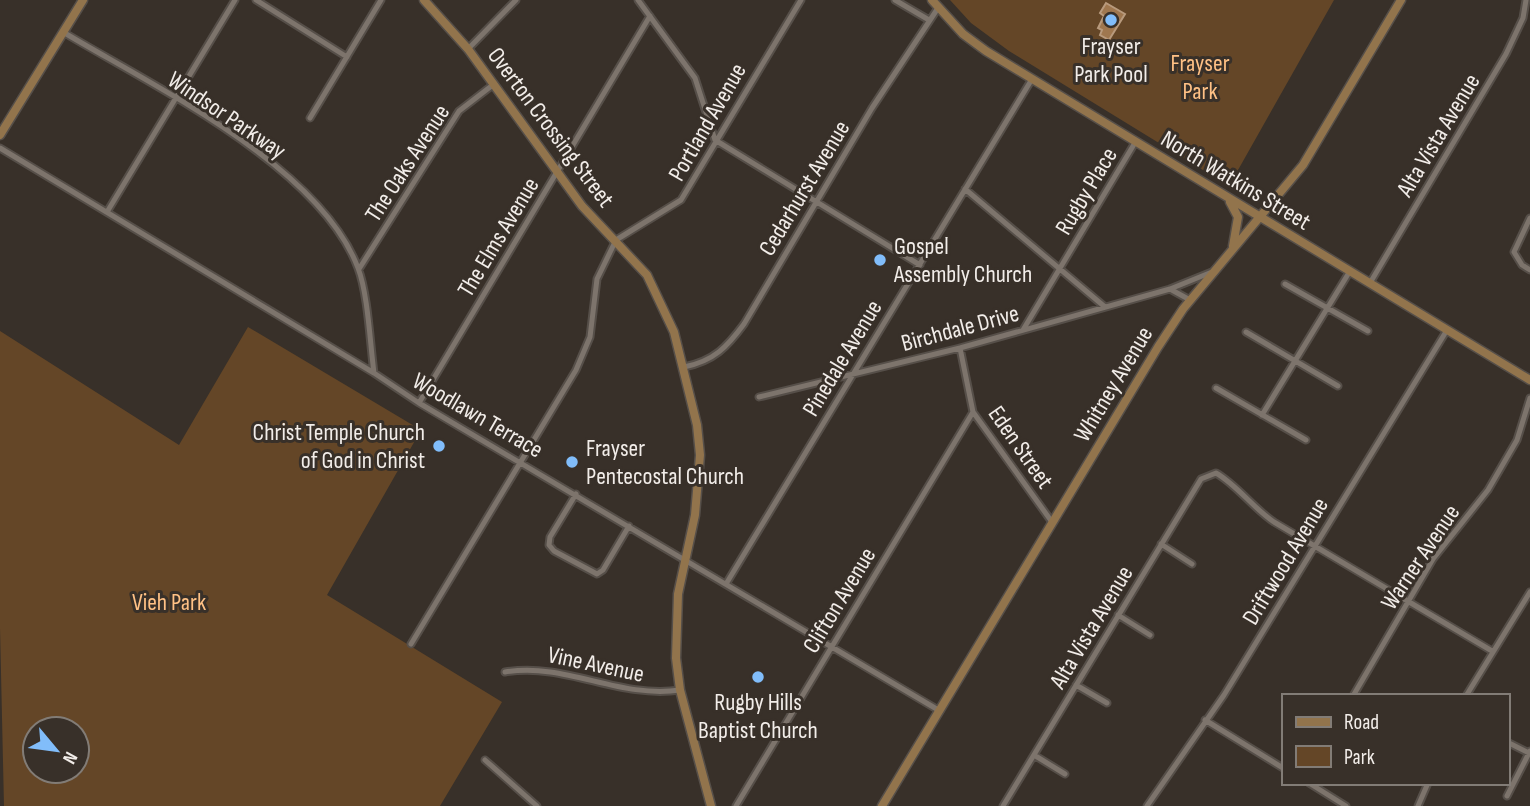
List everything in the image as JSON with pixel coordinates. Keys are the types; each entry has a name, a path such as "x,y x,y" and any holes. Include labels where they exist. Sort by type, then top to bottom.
{"main road":[{"path":"0,135 83,0"},
{"name":"Overton Crossing Street","path":"425,0 468,49 582,206 647,275 658,294 684,367 697,425 700,485 684,559 674,629 680,690 711,806"},
{"name":"North Watkins Street","path":"932,0 963,34 1032,79 1530,380"},
{"name":"Whitney Avenue","path":"882,806 1052,522 1190,300 1303,165 1401,0"},
{"path":"1223,195 1238,217 1237,235 1231,252"}],"street":[{"path":"107,212 235,0"},
{"path":"256,0 347,57"},
{"path":"310,118 381,0"},
{"path":"468,49 516,0"},
{"path":"638,0 695,78 715,140 919,265"},
{"name":"Portland Avenue","path":"616,240 681,200 801,0"},
{"path":"895,0 929,20"},
{"name":"Alta Vista Avenue","path":"1370,283 1527,19 1527,0"},
{"name":"Cedarhurst Avenue","path":"684,367 704,363 729,345 744,324 817,201 938,8"},
{"name":"The Elms Avenue","path":"419,403 650,16"},
{"name":"Windsor Parkway","path":"63,33 235,136 279,170 340,231 359,269 374,373"},
{"name":"Pinedale Avenue","path":"726,584 1032,79"},
{"name":"The Oaks Avenue","path":"359,269 459,111 494,84"},
{"name":"Rugby Place","path":"1023,330 1136,141"},
{"name":"Woodlawn Terrace","path":"0,148 374,373 419,403 522,461 940,711"},
{"path":"965,189 1061,267 1105,307"},
{"path":"1530,218 1514,252 1522,265 1530,270"},
{"path":"411,644 585,352 597,279 616,240"},
{"path":"1262,415 1350,271"},
{"name":"Birchdale Drive","path":"759,397 960,348 1170,289 1212,272"},
{"path":"1285,284 1368,331"},
{"path":"1170,289 1190,300"},
{"name":"Driftwood Avenue","path":"1147,806 1224,695 1447,330"},
{"path":"1246,332 1338,386"},
{"name":"Eden Street","path":"960,348 973,412 1052,522"},
{"path":"1216,388 1306,440"},
{"name":"Warner Avenue","path":"1354,694 1433,559 1488,490 1517,440 1530,398"},
{"name":"Clifton Avenue","path":"736,806 973,412"},
{"name":"Alta Vista Avenue","path":"1003,806 1201,479 1216,473 1253,508 1315,545"},
{"path":"576,494 550,537 549,545 554,551 597,574 603,570 629,526"},
{"path":"1161,544 1192,565"},
{"path":"1315,545 1408,604 1492,651"},
{"path":"1467,694 1530,592"},
{"path":"1118,615 1150,635"},
{"name":"Vine Avenue","path":"505,672 529,668 645,693 680,690"},
{"path":"1076,685 1107,703"},
{"path":"1205,720 1282,767"},
{"path":"1507,796 1530,752 1509,742"},
{"path":"1034,755 1065,774"},
{"path":"485,760 537,806"},
{"path":"1311,785 1346,806"},
{"path":"1418,806 1427,785"}],"green space":[{"name":"Frayser Park","path":"950,0 1334,0 1229,186 1009,51 971,23"},
{"name":"Vieh Park","path":"248,327 421,430 327,595 502,702 440,806 4,806 0,628 0,331 179,445"}],"shaded area":[{"name":"Frayser Park Pool","path":"1106,3 1125,14 1109,40 1100,35 1102,30 1098,28 1104,16 1100,13"}],"place":[{"name":"Frayser Park Pool","path":"1111,20"},
{"name":"Gospel Assembly Church","path":"880,260"},
{"name":"Christ Temple Church of God in Christ","path":"439,446"},
{"name":"Frayser Pentecostal Church","path":"572,462"},
{"name":"Rugby Hills Baptist Church","path":"758,677"}]}
